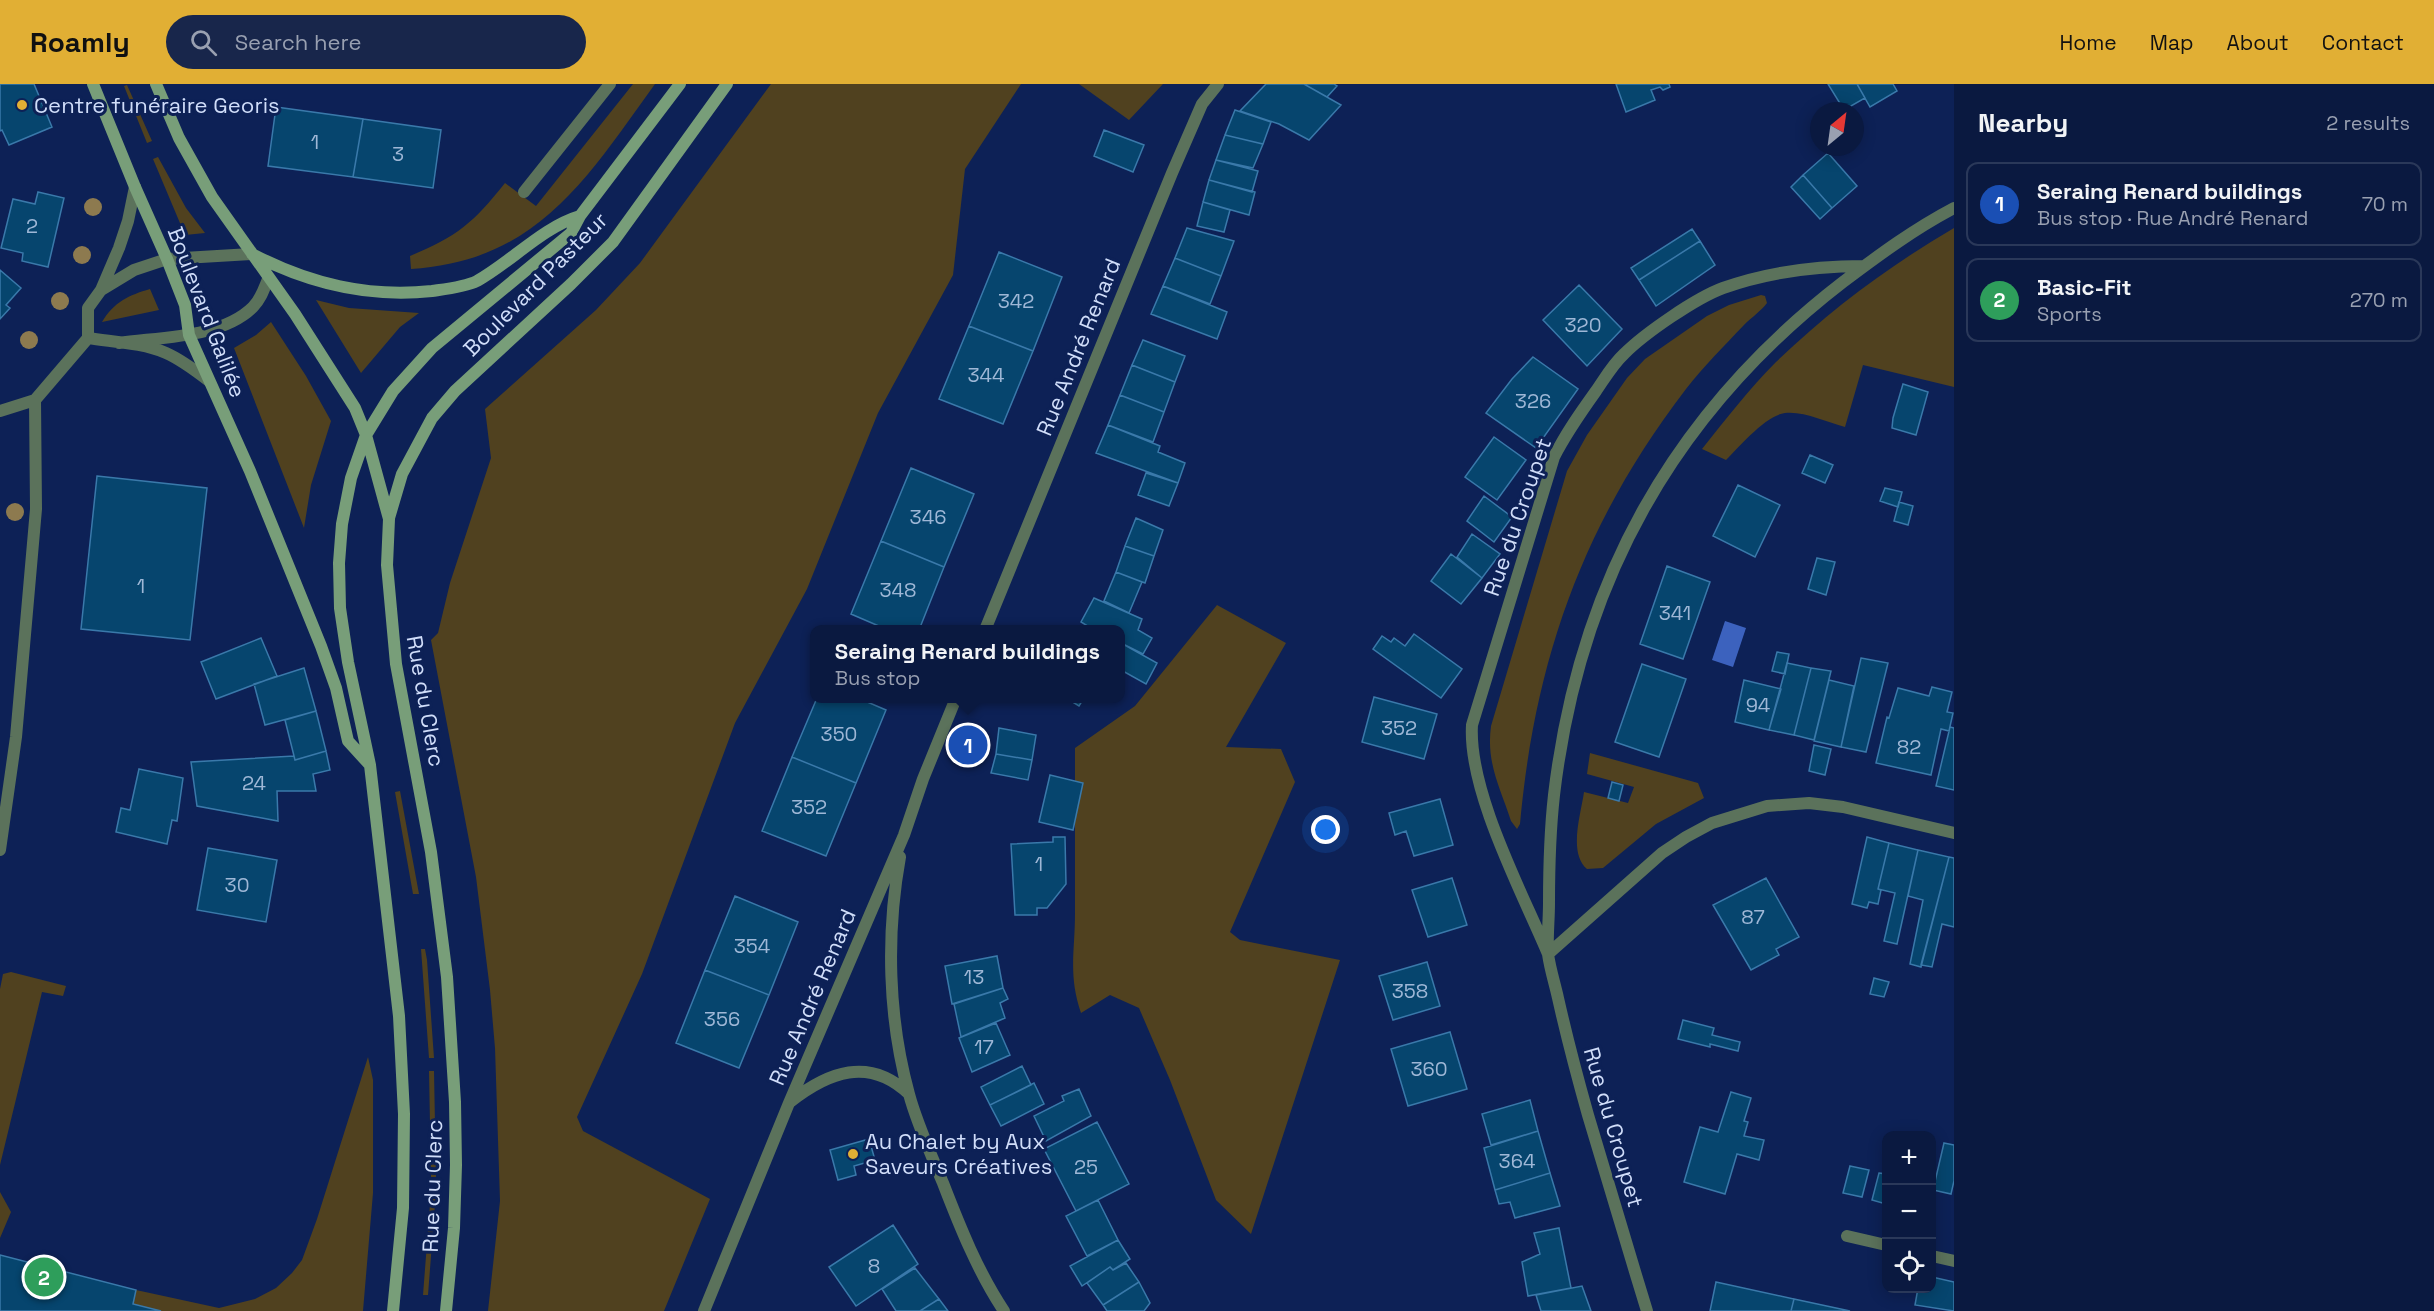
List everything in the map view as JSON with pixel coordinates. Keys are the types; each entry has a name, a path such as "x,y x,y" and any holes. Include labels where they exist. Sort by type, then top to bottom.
{"street":[{"name":"Boulevard Galilée","path":"93,84 185,305 189,335 284,554 336,688 348,741 370,765"},
{"path":"156,84 178,138 212,197 295,314 355,408 366,435"},
{"path":"524,192 610,84"},
{"name":"Boulevard Pasteur","path":"366,435 393,391 432,348 571,233 580,216 680,84"},
{"name":"Boulevard Pasteur","path":"389,519 402,474 432,418 455,391 613,242 727,84"},
{"name":"Rue André Renard","path":"986,625 1172,173 1202,104 1218,84"},
{"path":"0,411 35,400 88,338 88,308 101,290 119,248 128,221 135,187"},
{"name":"Rue du Croupet","path":"1548,954 1549,835 1558,763 1571,694 1591,624 1611,572 1636,519 1693,430 1761,354 1810,308 1864,266 1906,235 1954,208"},
{"name":"Boulevard Pasteur","path":"251,254 282,270 338,287 377,293 441,290 475,282 561,222 580,216"},
{"path":"101,290 134,270 167,259 251,254"},
{"name":"Rue du Croupet","path":"1647,1311 1572,1063 1548,954 1496,831 1474,767 1473,725 1554,457 1578,417 1624,354 1689,306 1724,288 1823,266 1864,266"},
{"path":"119,343 189,335 239,318 253,308 261,298 268,279"},
{"path":"88,338 166,352 209,381"},
{"path":"0,850 16,737 36,509 35,400"},
{"name":"Rue du Clerc","path":"366,435 389,519 387,565 396,664 431,852 447,977 455,1102 456,1165 454,1228 446,1311"},
{"name":"Rue du Clerc","path":"366,435 351,478 342,524 339,564 340,608 346,651 370,765 395,981 405,1114 403,1208 393,1311"},
{"name":"Rue André Renard","path":"704,1311 789,1103 904,835 923,779 954,703"},
{"path":"1548,954 1662,853 1678,842 1712,823 1767,806 1809,803 1843,807 1954,833"},
{"path":"904,835 892,925 892,989 909,1094 957,1219 1004,1311"},
{"path":"789,1103 830,1076 845,1073 863,1072 880,1075 896,1082 909,1094"},
{"path":"1847,1236 1882,1244"},
{"path":"1936,1257 1954,1261"}],"shaded area":[{"path":"633,84 655,84 606,151 555,209 526,232 493,250 455,263 411,269 410,256 453,235 474,218 505,183 536,206"},
{"path":"771,84 1021,84 965,169 953,275 878,413 807,589 735,723 642,974 577,1117 583,1131 710,1199 664,1311 488,1311 500,1201 495,1048 476,877 431,640 438,633 450,583 491,458 485,409 596,310 640,263"},
{"path":"1079,84 1163,84 1129,120"},
{"path":"127,85 152,141 147,143 124,86"},
{"path":"158,157 186,208 205,233 185,235 153,159"},
{"path":"1954,228 1954,387 1863,365 1845,427 1807,415 1785,413 1761,425 1726,460 1702,449 1766,372 1817,324 1883,273"},
{"path":"150,289 159,310 102,322 123,300"},
{"path":"1761,295 1765,296 1767,303 1700,372 1650,439 1619,490 1593,541 1570,594 1552,648 1538,705 1527,763 1520,824 1517,829 1511,821 1495,775 1490,752 1491,726 1567,471 1587,435 1627,378 1645,359 1707,316 1729,305"},
{"path":"316,300 349,308 419,313 400,327 361,373"},
{"path":"271,322 306,376 331,421 311,485 304,528 234,348 256,335"},
{"path":"1217,605 1286,643 1226,747 1281,749 1295,782 1230,932 1240,940 1340,960 1251,1234 1216,1200 1170,1080 1139,1008 1110,995 1081,1013 1073,975 1075,748 1135,706"},
{"path":"1590,753 1698,783 1704,798 1656,824 1603,868 1587,869 1581,862 1577,843 1584,792 1628,803 1634,787 1587,774"},
{"path":"400,791 419,894 413,894 395,792"},
{"path":"421,949 425,949 427,960 434,1058 429,1058"},
{"path":"11,972 66,986 63,996 42,992 0,1165 0,989 3,974"},
{"path":"368,1057 373,1080 373,1193 363,1311 161,1311 133,1304 136,1290 219,1308 255,1299 276,1288 292,1273 302,1260 317,1219"},
{"path":"429,1071 434,1071 436,1177 431,1177"},
{"path":"431,1191 436,1191 428,1295 423,1295"},
{"path":"0,1192 11,1212 0,1238"}],"water":[{"path":"1725,621 1746,628 1733,667 1712,660"}],"building":[{"name":"Centre funéraire Georis","path":"0,84 34,84 52,127 9,145 2,130 0,131"},
{"path":"1266,84 1304,84 1341,105 1309,140 1279,124 1240,111"},
{"path":"1304,84 1334,84 1337,86 1327,97"},
{"path":"1616,84 1669,84 1670,87 1663,90 1660,87 1651,90 1655,100 1626,112"},
{"path":"1828,84 1857,84 1865,98 1858,102 1839,102"},
{"path":"1857,84 1893,84 1897,91 1870,107"},
{"path":"276,107 363,119 353,177 268,166"},
{"path":"1235,110 1271,122 1263,144 1225,135"},
{"path":"363,119 441,130 433,188 353,177"},
{"path":"1104,130 1144,145 1133,172 1094,156"},
{"path":"1225,135 1263,144 1253,168 1216,160"},
{"path":"1825,156 1831,156 1857,186 1832,208 1803,175"},
{"path":"1216,160 1258,171 1252,192 1209,180"},
{"path":"1803,175 1832,208 1820,219 1791,187"},
{"path":"1209,180 1255,192 1249,215 1203,202"},
{"path":"38,192 64,198 48,267 22,261 23,253 1,248 13,199 35,204"},
{"path":"1203,202 1230,210 1224,232 1197,226"},
{"path":"1187,228 1234,241 1221,276 1175,258"},
{"path":"1692,229 1700,241 1639,280 1631,268"},
{"path":"1700,241 1715,265 1656,306 1639,280"},
{"path":"999,252 1062,277 1033,351 969,326"},
{"path":"1175,258 1221,276 1210,304 1163,286"},
{"path":"0,270 21,288 6,305 10,308 0,319"},
{"path":"1579,285 1622,329 1587,366 1543,320"},
{"path":"1163,286 1227,312 1217,339 1151,314"},
{"path":"969,326 1033,351 1003,424 939,399"},
{"path":"1143,340 1185,356 1175,382 1132,365"},
{"path":"1533,357 1578,389 1536,448 1486,413 1512,379"},
{"path":"1132,365 1175,382 1164,412 1120,395"},
{"path":"1903,384 1928,392 1916,435 1892,428"},
{"path":"1120,395 1164,412 1153,442 1108,425"},
{"path":"1108,425 1160,446 1158,452 1185,463 1178,483 1096,453"},
{"path":"1494,437 1526,460 1497,500 1465,477"},
{"path":"1810,455 1833,465 1825,483 1802,473"},
{"path":"911,468 974,494 944,567 881,541"},
{"path":"1146,473 1178,483 1169,506 1138,495"},
{"path":"97,476 207,488 190,640 81,629"},
{"path":"1738,485 1780,505 1755,557 1713,536"},
{"path":"1885,488 1902,492 1898,507 1880,501"},
{"path":"1484,496 1512,517 1494,542 1467,521"},
{"path":"1899,502 1913,506 1908,525 1894,521"},
{"path":"1136,518 1163,530 1154,556 1125,546"},
{"path":"1472,534 1500,554 1482,578 1457,557"},
{"path":"881,541 944,567 921,625 876,625 851,614"},
{"path":"1125,546 1154,556 1145,583 1116,572"},
{"path":"1451,554 1482,578 1461,604 1431,581"},
{"path":"1817,558 1835,562 1826,595 1808,589"},
{"path":"1667,566 1710,582 1683,659 1640,644"},
{"path":"1116,572 1142,582 1129,613 1104,601"},
{"path":"1094,598 1142,619 1138,630 1152,638 1143,654 1125,645 1125,625 1086,625 1081,622"},
{"path":"1414,634 1462,669 1441,698 1373,649 1382,636 1391,642 1394,638 1405,646"},
{"path":"261,638 277,676 216,699 201,662"},
{"path":"1125,645 1157,663 1146,684 1125,672"},
{"path":"1777,652 1789,654 1785,674 1772,671"},
{"path":"1861,658 1888,663 1866,752 1841,747"},
{"path":"1787,663 1811,668 1794,735 1769,730"},
{"path":"1642,664 1686,679 1659,757 1615,742"},
{"path":"304,668 316,711 265,725 254,684"},
{"path":"1811,668 1831,671 1814,740 1794,735"},
{"path":"1744,680 1781,689 1769,730 1735,722"},
{"path":"1829,680 1854,686 1841,747 1814,741"},
{"path":"1932,687 1952,692 1947,712 1953,713 1949,731 1941,729 1931,775 1876,763 1887,717 1889,718 1898,688 1929,696"},
{"path":"1374,697 1437,714 1424,759 1362,742"},
{"path":"815,703 870,703 886,710 856,783 792,757"},
{"path":"316,711 326,751 295,760 285,720"},
{"path":"1950,727 1954,728 1954,790 1936,786"},
{"path":"999,728 1036,735 1032,760 996,754"},
{"path":"1814,745 1831,749 1825,775 1809,771"},
{"path":"326,751 330,770 313,774 316,791 277,791 278,821 197,806 191,762 294,756 295,760"},
{"path":"996,754 1032,760 1028,780 991,773"},
{"path":"792,757 856,783 826,856 762,831"},
{"path":"139,769 183,778 177,821 172,820 167,844 116,832 121,808 130,810"},
{"path":"1050,775 1083,783 1073,830 1039,822"},
{"path":"1612,782 1623,785 1619,801 1608,798"},
{"path":"1440,799 1453,845 1414,856 1406,831 1395,835 1389,813"},
{"path":"1053,837 1065,837 1066,884 1047,908 1037,908 1037,915 1015,915 1011,844 1053,842"},
{"path":"1867,837 1889,843 1878,889 1881,890 1878,904 1869,902 1867,908 1852,904"},
{"path":"1889,843 1918,850 1897,944 1884,941 1895,893 1878,889"},
{"path":"208,848 277,860 266,922 197,910"},
{"path":"1918,850 1949,857 1921,967 1910,964 1923,900 1908,896"},
{"path":"1949,857 1954,858 1954,927 1942,924 1932,967 1921,965"},
{"path":"1452,878 1467,925 1428,937 1412,890"},
{"path":"1766,878 1799,937 1776,949 1779,955 1751,970 1713,905"},
{"path":"735,896 798,922 769,995 705,970"},
{"path":"997,956 1003,988 952,1004 945,966"},
{"path":"1427,962 1440,1006 1393,1020 1379,976"},
{"path":"705,970 769,995 739,1068 676,1043"},
{"path":"1874,978 1889,982 1884,997 1870,994"},
{"path":"1003,988 1008,999 1000,1003 1005,1018 961,1037 954,1004"},
{"path":"1683,1020 1714,1028 1712,1035 1740,1042 1738,1051 1678,1039"},
{"path":"996,1023 1010,1055 972,1072 959,1038"},
{"path":"1450,1032 1467,1089 1408,1106 1391,1049"},
{"path":"1022,1066 1031,1085 990,1105 981,1087"},
{"path":"1034,1083 1044,1104 1001,1126 990,1105"},
{"path":"1079,1089 1091,1116 1046,1141 1034,1116 1064,1101 1062,1096"},
{"path":"1731,1092 1751,1098 1744,1121 1748,1122 1744,1136 1764,1140 1759,1160 1737,1154 1725,1194 1684,1182 1700,1127 1718,1132"},
{"path":"1530,1100 1538,1131 1491,1145 1482,1114"},
{"path":"1097,1122 1129,1184 1076,1211 1044,1149"},
{"path":"1538,1131 1550,1173 1495,1190 1484,1148"},
{"path":"869,1139 875,1160 854,1166 856,1175 838,1180 830,1150"},
{"path":"1944,1143 1954,1145 1954,1181 1951,1194 1936,1191 1936,1177"},
{"path":"1850,1166 1869,1170 1862,1197 1843,1193"},
{"path":"1550,1173 1560,1206 1515,1218 1510,1202 1499,1204 1495,1190"},
{"path":"1879,1173 1882,1173 1882,1203 1872,1200"},
{"path":"1098,1200 1118,1240 1087,1256 1066,1216"},
{"path":"893,1225 918,1264 856,1306 829,1267"},
{"path":"1559,1228 1571,1288 1528,1296 1522,1262 1540,1254 1534,1233"},
{"path":"1118,1240 1130,1259 1113,1270 1110,1267 1082,1286 1070,1266"},
{"path":"0,1255 136,1290 133,1304 161,1311 0,1311"},
{"path":"1126,1263 1139,1282 1103,1305 1087,1283 1110,1267 1113,1270"},
{"path":"915,1268 939,1299 920,1311 896,1311 882,1289"},
{"path":"1936,1278 1954,1282 1954,1311 1915,1305 1917,1293 1936,1293"},
{"path":"1139,1282 1150,1303 1144,1311 1107,1311 1103,1305"},
{"path":"1716,1282 1794,1299 1791,1311 1710,1311"},
{"path":"1582,1286 1591,1311 1541,1311 1536,1295"},
{"path":"939,1299 948,1311 920,1311"},
{"path":"1794,1299 1850,1311 1791,1311"}],"place":[{"name":"Centre funéraire Georis","path":"22,105"},
{"name":"Seraing Renard buildings","path":"968,745"},
{"name":"Au Chalet by Aux Saveurs Créatives","path":"853,1154"},
{"name":"Basic-Fit","path":"44,1277"}]}
